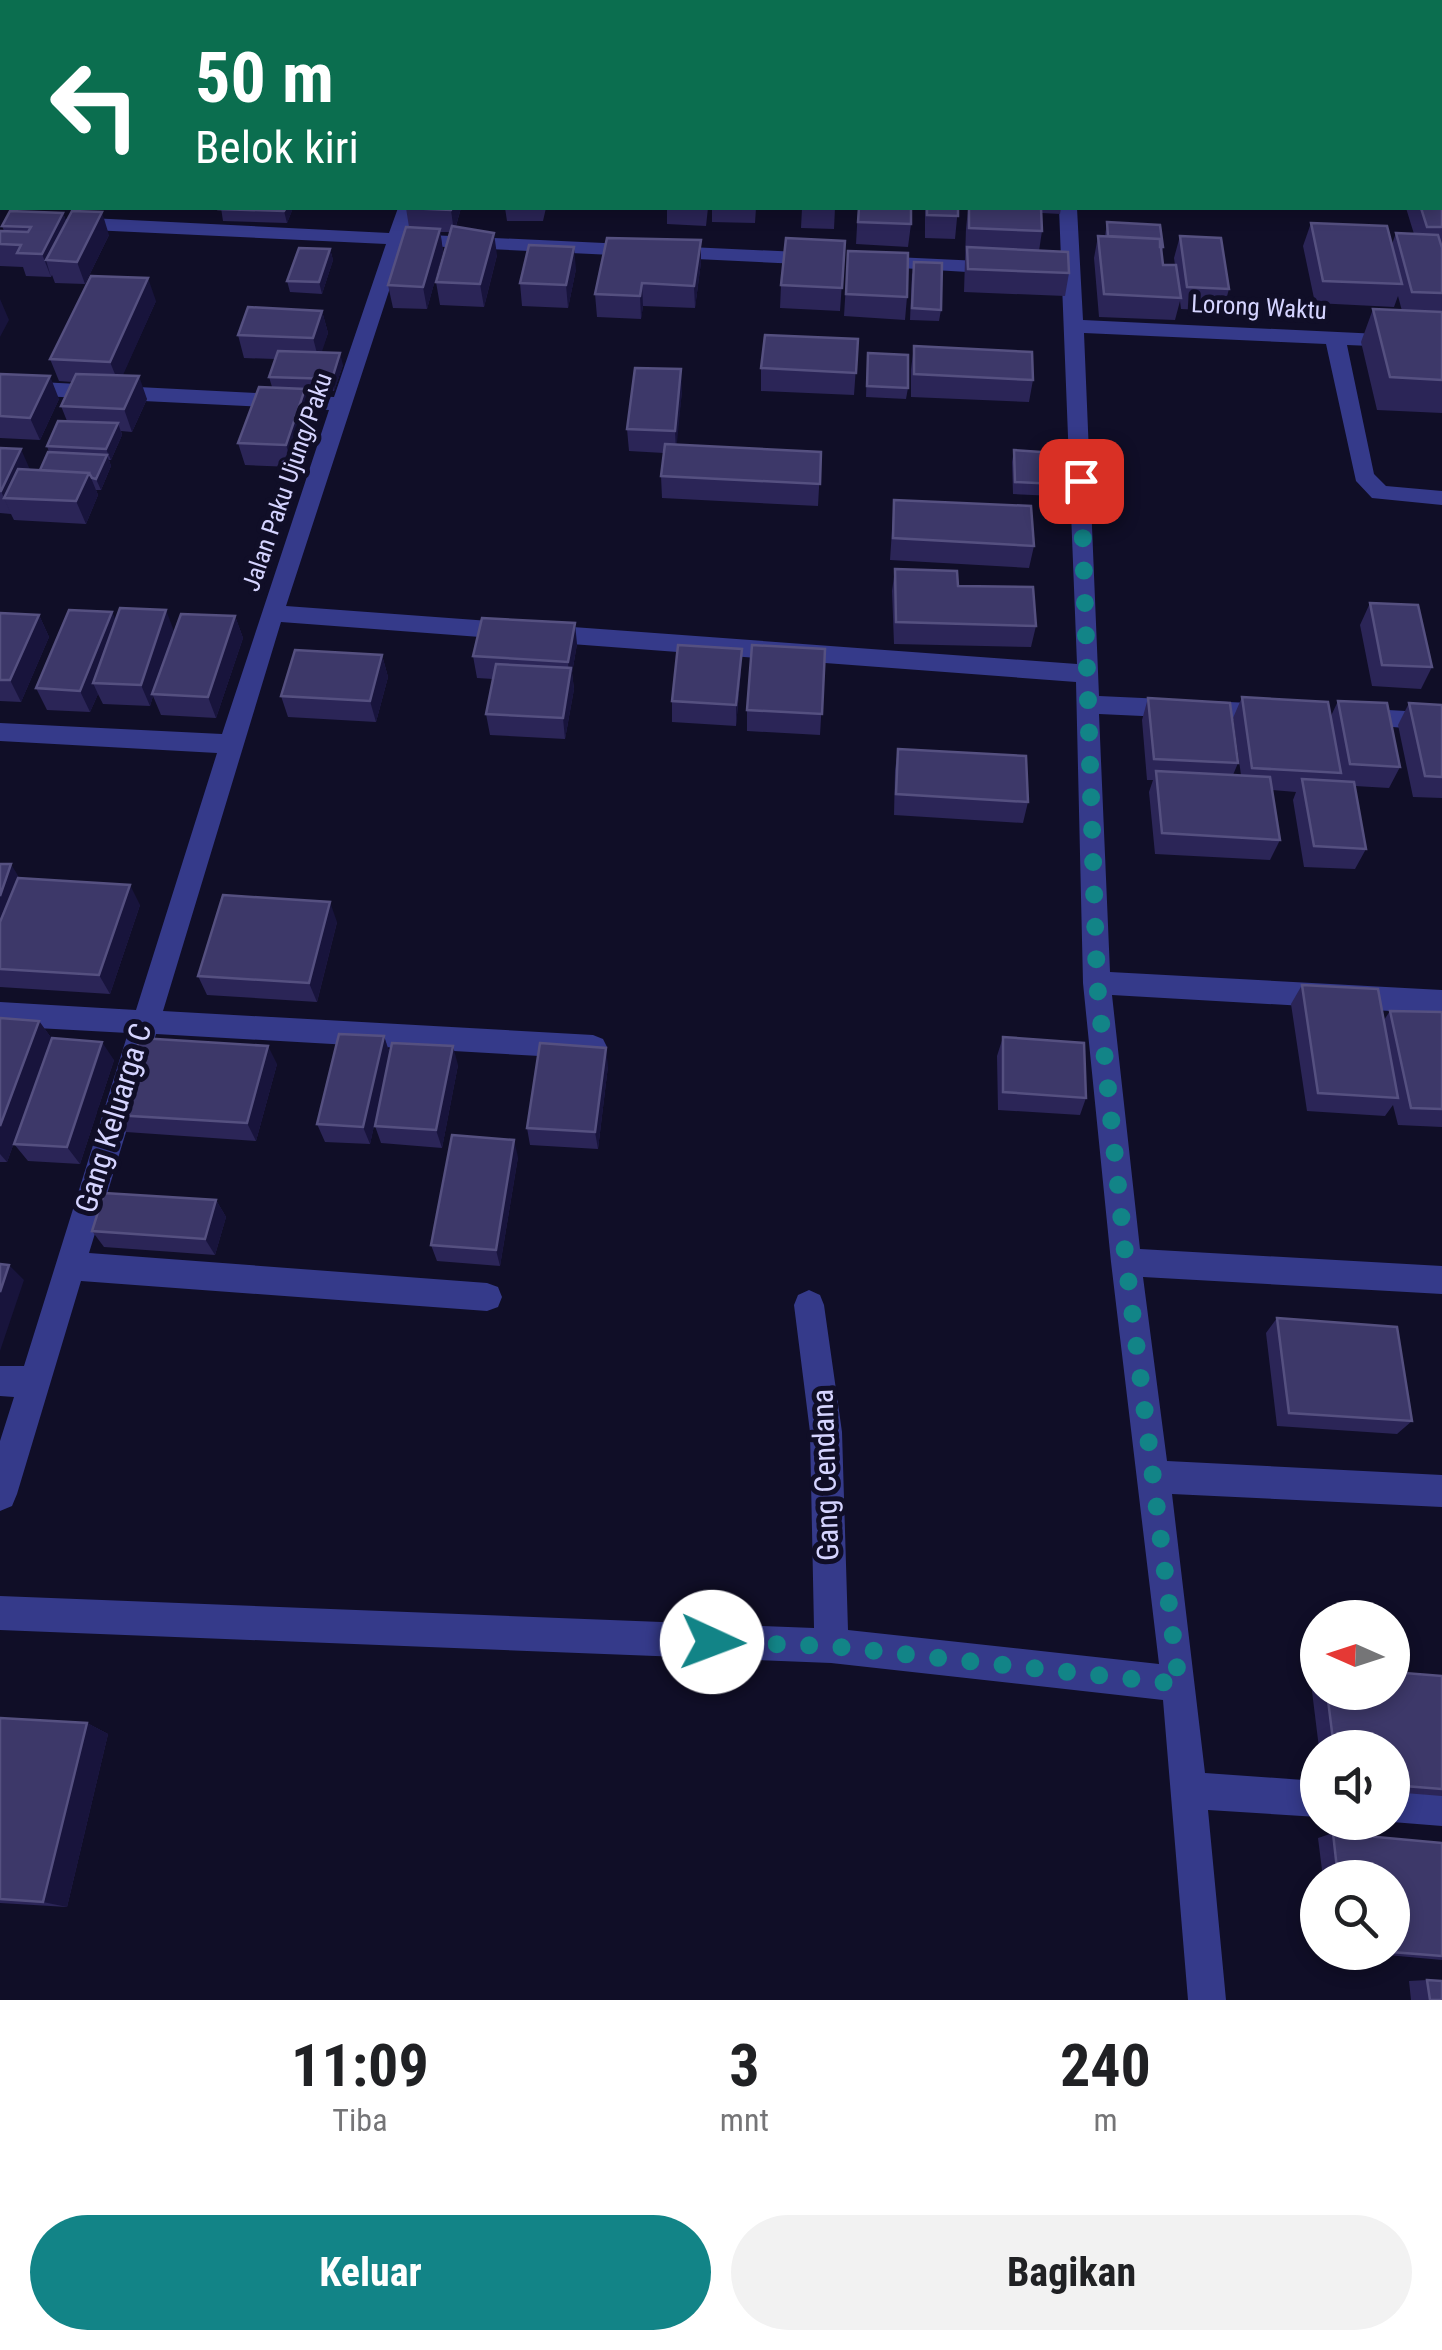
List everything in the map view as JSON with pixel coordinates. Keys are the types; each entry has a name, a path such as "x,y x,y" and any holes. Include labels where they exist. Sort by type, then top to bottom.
{"street":[{"name":"Jalan Paku Ujung/Paku","path":"231,744 406,210"},
{"path":"1068,210 1063,271 1074,326 1097,983 1126,1262 1179,1684 1208,2000"},
{"path":"59,222 1013,269"},
{"name":"Lorong Waktu","path":"1074,326 1442,343"},
{"path":"1335,338 1364,476 1380,494 1442,498"},
{"path":"0,387 344,404"},
{"path":"272,613 1087,689 1313,715 1442,722"},
{"path":"0,732 231,744"},
{"name":"Gang Keluarga C","path":"0,1494 16,1381 69,1266 231,744"},
{"path":"1097,983 1442,1002"},
{"path":"0,1014 593,1047"},
{"path":"1126,1262 1442,1280"},
{"path":"69,1266 488,1297"},
{"name":"Gang Cendana","path":"809,1305 819,1353 826,1444 830,1646"},
{"path":"1153,1478 1442,1491"},
{"path":"0,1613 830,1646 1179,1684"},
{"path":"1188,1790 1300,1798"},
{"path":"1410,1805 1442,1808"}],"building":[{"path":"859,210 911,210 911,224 858,222"},
{"path":"927,210 958,210 958,216 927,215"},
{"path":"969,210 1041,210 1042,231 969,228"},
{"path":"1422,210 1442,210 1442,227 1427,227"},
{"path":"10,211 63,213 42,254 17,253 21,245 0,244 0,231 28,232 31,227 2,226"},
{"path":"72,211 102,212 77,262 46,260"},
{"path":"1107,222 1160,225 1163,247 1160,239 1108,236"},
{"path":"1311,223 1387,226 1402,284 1323,281"},
{"path":"452,226 494,233 480,284 436,282"},
{"path":"406,227 440,229 423,287 388,285"},
{"path":"1396,233 1438,235 1442,248 1442,293 1412,292"},
{"path":"1098,236 1160,239 1163,265 1176,265 1181,298 1104,294"},
{"path":"1180,236 1221,238 1229,289 1187,287"},
{"path":"607,238 701,240 694,286 642,283 640,296 595,294"},
{"path":"786,238 845,241 842,288 781,285"},
{"path":"529,245 574,247 566,285 520,283"},
{"path":"967,247 1068,252 1069,273 968,269"},
{"path":"299,248 330,249 319,282 287,281"},
{"path":"848,251 908,253 907,297 846,294"},
{"path":"914,262 942,263 941,310 912,308"},
{"path":"91,276 148,278 110,362 50,359"},
{"path":"248,307 322,311 313,338 238,335"},
{"path":"1373,309 1442,312 1442,380 1390,377"},
{"path":"765,335 858,339 856,373 761,368"},
{"path":"914,346 1032,352 1033,380 914,374"},
{"path":"278,351 340,353 332,379 269,377"},
{"path":"868,353 908,355 908,388 867,386"},
{"path":"635,368 681,369 675,431 627,429"},
{"path":"0,374 50,376 30,418 0,416"},
{"path":"76,374 139,376 124,409 61,406"},
{"path":"259,387 305,389 286,445 238,443"},
{"path":"58,421 118,423 106,449 47,446"},
{"path":"665,444 821,452 820,484 661,476"},
{"path":"0,448 21,449 1,491 0,491"},
{"path":"1014,450 1055,453 1056,484 1015,482"},
{"path":"48,452 107,455 96,479 89,473 40,470"},
{"path":"18,469 89,473 76,501 4,498"},
{"path":"894,500 1031,506 1034,546 893,538"},
{"path":"895,569 957,571 958,586 1033,587 1036,626 896,622"},
{"path":"1370,603 1418,605 1432,667 1382,665"},
{"path":"120,608 166,610 141,685 93,683"},
{"path":"69,610 112,612 80,691 36,688"},
{"path":"0,613 39,615 10,680 0,680"},
{"path":"181,614 235,616 208,697 152,694"},
{"path":"482,618 575,623 568,662 473,656"},
{"path":"678,645 742,649 736,705 672,701"},
{"path":"752,645 825,649 822,714 747,710"},
{"path":"295,650 382,655 370,701 281,696"},
{"path":"496,664 571,668 563,718 486,714"},
{"path":"1242,697 1328,702 1341,773 1252,768"},
{"path":"1148,698 1230,703 1238,763 1154,759"},
{"path":"1338,701 1387,703 1400,767 1350,764"},
{"path":"1409,703 1442,705 1442,777 1425,776"},
{"path":"898,749 1026,756 1028,802 896,794"},
{"path":"1156,771 1270,777 1280,840 1162,833"},
{"path":"1302,779 1354,782 1366,849 1314,846"},
{"path":"0,864 11,864 0,896"},
{"path":"18,878 130,885 99,975 0,969 0,922"},
{"path":"223,895 330,902 309,983 198,976"},
{"path":"1302,985 1378,989 1398,1098 1318,1093"},
{"path":"1390,1011 1442,1012 1442,1109 1411,1108"},
{"path":"0,1018 39,1021 0,1126"},
{"path":"339,1034 384,1036 363,1127 317,1124"},
{"path":"1003,1037 1084,1043 1086,1098 1003,1092"},
{"path":"52,1038 102,1042 67,1147 14,1144"},
{"path":"140,1038 268,1046 247,1123 115,1115"},
{"path":"392,1043 453,1046 436,1130 375,1126"},
{"path":"540,1043 606,1048 595,1132 527,1128"},
{"path":"452,1135 514,1140 496,1250 431,1245"},
{"path":"104,1193 216,1200 205,1239 92,1231"},
{"path":"0,1264 9,1265 0,1292"},
{"path":"1277,1318 1397,1327 1412,1421 1289,1413"},
{"path":"1410,1673 1442,1676 1442,1789 1410,1786 1410,1730 1332,1730 1329,1710 1410,1710"},
{"path":"0,1718 87,1723 43,1902 0,1899"},
{"path":"1334,1840 1442,1843 1442,1956 1410,1953 1410,1860 1336,1860"},
{"path":"1427,1980 1442,1981 1442,2000 1430,2000"}],"route":[{"path":"712,1642 830,1646 1179,1684 1126,1262 1097,983 1081,481"}]}
